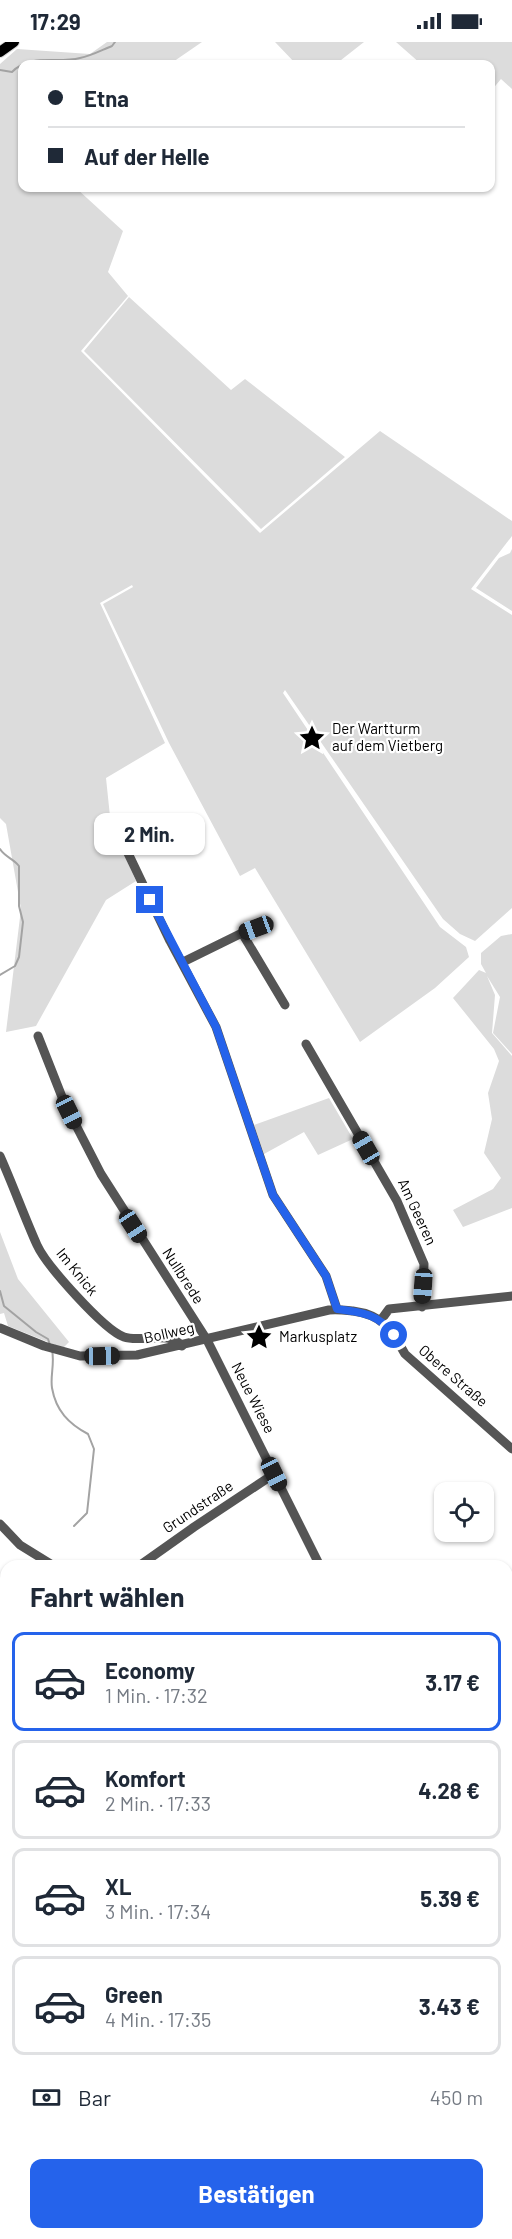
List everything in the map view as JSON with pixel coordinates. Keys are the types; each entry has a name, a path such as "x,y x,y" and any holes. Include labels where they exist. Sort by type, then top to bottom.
{"main road":[{"path":"0,52 14,42"}],"street":[{"path":"115,826 170,941 216,1027 273,1195 326,1276 337,1309"},
{"path":"183,962 242,933 269,923"},
{"path":"242,933 285,1005"},
{"name":"Nullbrede","path":"38,1036 64,1102 101,1174 207,1340"},
{"name":"Am Geeren","path":"306,1044 397,1201 424,1264 422,1307"},
{"name":"Im Knick","path":"0,1156 38,1248 89,1311 125,1338 168,1339 179,1342 182,1346"},
{"path":"207,1340 337,1309 366,1312 381,1320 389,1309 512,1296"},
{"name":"Obere Straße","path":"381,1320 394,1335 405,1354 512,1449"},
{"name":"Bollweg","path":"0,1328 64,1353 84,1357 137,1355 207,1340"},
{"name":"Neue Wiese","path":"207,1340 317,1560"},
{"name":"Grundstraße","path":"147,1560 274,1474"},
{"path":"0,1524 20,1545 44,1560"}],"shaded area":[{"path":"107,42 202,42 176,60 18,60 18,192 80,192 123,231 108,272 128,296 81,351 260,533 380,431 512,521 512,536 471,589 512,615 512,908 475,941 460,934 443,919 285,690 283,693 440,927 466,947 469,957 435,988 360,1042 255,868 240,876 169,743 103,604 133,587 132,585 100,603 165,743 106,778 111,826 136,881 106,900 36,1026 6,1032 21,909 6,824 0,818 0,64 17,49 90,54"},
{"path":"275,42 364,42 341,60 292,60"},
{"path":"396,42 512,42 512,89 501,79 495,86 495,60 416,60"},
{"path":"129,297 231,390 245,379 345,457 261,529 84,351"},
{"path":"512,549 512,611 476,588 499,558 510,553"},
{"path":"512,934 512,1054 493,1033 500,997 487,976 495,995 492,1033 512,1056 512,1208 463,1227 453,1210 493,1189 501,1178 484,1153 492,1119 488,1093 499,1061 494,1049 453,998 479,970 486,973 481,964 481,953 501,936"},
{"path":"329,1098 353,1139 318,1155 304,1132 264,1154 254,1125"},
{"path":"0,1232 18,1279 69,1342 63,1348 8,1326 4,1313 0,1314"}],"waterway":[{"path":"71,60 112,46 115,42"},
{"path":"0,70 12,72 18,67"},
{"path":"0,849 19,866 19,906 23,922 19,957 15,966 0,975"},
{"path":"0,1291 4,1306 48,1339 50,1345"},
{"path":"52,1350 54,1396 64,1416 88,1434 94,1449 87,1513 74,1526"}],"place":[{"name":"Der Wartturm auf dem Vietberg","path":"312,738"},
{"name":"Markusplatz","path":"259,1337"}],"route":[{"path":"150,900 216,1027 273,1195 326,1276 337,1309 366,1312 381,1320 394,1335"}]}
